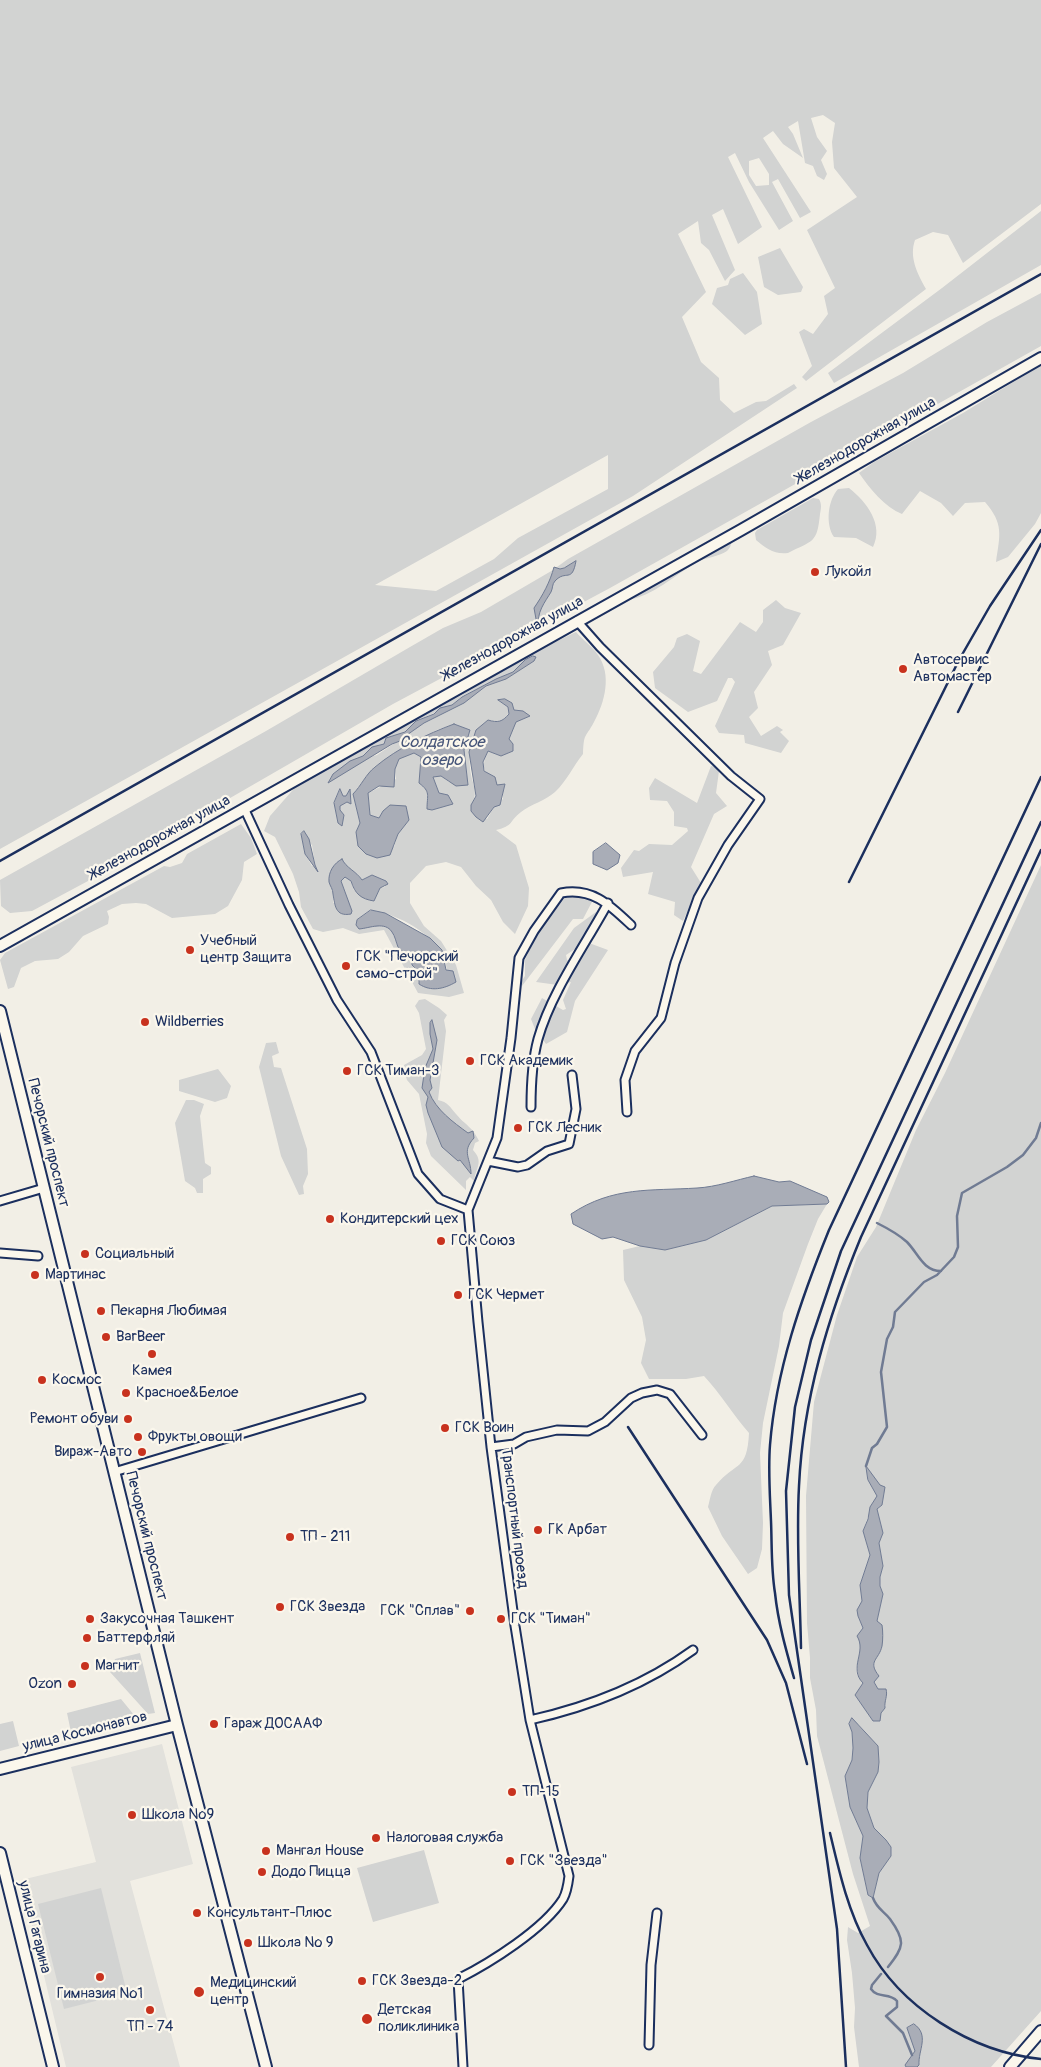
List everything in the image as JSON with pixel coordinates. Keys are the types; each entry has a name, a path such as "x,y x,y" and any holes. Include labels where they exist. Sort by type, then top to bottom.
{"main road":[{"name":"Железнодорожная улица","path":"0,946 741,530 1041,358"},
{"name":"Печорский проспект","path":"0,1011 177,1725 266,2067"},
{"name":"улица Космонавтов","path":"0,1769 177,1725"},
{"name":"улица Гагарина","path":"0,1853 53,2067"},
{"path":"1010,2067 1041,2031"}],"street":[{"path":"577,621 600,647 731,776 760,799 728,845 698,898 675,963 661,1018 634,1051 625,1080 627,1112"},
{"path":"244,808 289,905 337,1000 371,1052 418,1174 440,1199 468,1210"},
{"name":"Транспортный проезд","path":"463,2067 458,1979 487,1964 549,1918 564,1897 568,1886 568,1868 530,1720 514,1626 491,1447 468,1210 497,1138 511,1038 519,958 534,931 561,893 574,890 594,896 608,903 631,925"},
{"path":"531,1107 535,1053 546,1017 608,903"},
{"path":"488,1161 518,1168 527,1165 547,1151 569,1144 576,1109 572,1075"},
{"path":"0,1201 44,1188"},
{"path":"0,1253 38,1256"},
{"path":"491,1447 514,1444 526,1437 557,1430 588,1431 605,1422 631,1398 642,1392 657,1390 670,1394 702,1435"},
{"path":"114,1472 361,1398"},
{"path":"530,1720 568,1712 652,1677 693,1650"},
{"path":"649,2045 651,1965 656,1913"}],"shaded area":[{"path":"0,0 1041,0 1041,204 963,263 948,235 933,232 915,240 913,259 926,289 806,381 802,377 812,366 799,332 804,329 813,334 828,314 824,296 835,288 807,230 857,197 834,168 832,142 835,123 823,115 811,118 817,137 827,151 821,160 827,174 824,180 817,176 813,166 805,163 798,121 788,127 803,158 783,144 773,131 763,138 811,212 800,218 778,179 772,182 793,221 779,230 749,182 735,153 728,157 762,227 738,244 723,209 712,215 735,270 725,281 709,250 701,243 698,221 678,234 706,292 682,317 701,362 719,378 720,400 734,413 756,402 766,401 794,384 797,388 633,496 0,849","holes":["759,158 769,174 769,185 756,186 749,175 749,161","608,455 608,489 518,538 494,559 436,591 375,585"]},
{"path":"1041,211 1041,265 834,383 828,373"},
{"path":"780,248 803,287 801,292 778,295 764,287 758,257"},
{"path":"743,273 757,292 762,324 745,335 712,304 717,288 728,285 730,279"},
{"path":"1041,293 1041,346 610,588 393,704 192,820 162,834 88,881 32,911 10,913 1,906 0,880 266,731 443,628 481,612 553,570 554,567 568,559 811,422 903,373 987,322"},
{"path":"1041,365 1041,513 1035,524 1008,557 996,562 999,544 998,524 985,502 965,503 953,516 941,503 920,491 902,514 878,497 859,473 874,462 963,413"},
{"path":"849,488 862,500 872,514 876,530 876,539 873,547 856,538 834,537 831,532 829,512 832,499 838,489"},
{"path":"813,498 819,499 821,508 817,531 808,543 788,553 779,553 770,550 756,540 755,533 757,530"},
{"path":"732,541 727,551 697,562 655,590 637,598 628,600 626,597"},
{"path":"776,600 785,608 801,613 783,645 768,651 772,665 754,692 758,708 749,717 761,736 777,726 783,730 780,732 789,741 781,753 745,743 744,735 719,733 715,726 735,682 732,678 728,678 717,701 688,712 655,688 653,672 674,647 677,638 687,634 700,641 693,671 701,674 740,622 756,632 763,622 763,610"},
{"path":"576,632 596,652 602,663 606,680 604,697 586,736 583,754 559,788 547,798 521,812 509,825 496,830 516,845 529,888 528,906 515,934 503,922 491,900 476,886 461,867 446,862 426,866 410,883 410,903 424,926 441,941 456,965 464,993 449,997 418,993 384,930 359,934 343,928 323,932 313,929 301,907 299,892 293,874 275,837 264,831 270,816 298,784 403,725 462,695 530,654","holes":["525,660 534,661 506,679 486,686 464,703 424,723 377,755 367,758 328,782 333,774 363,756 372,747 384,744 386,738 405,732 416,721 452,705 461,697 513,672","499,701 512,703 514,710 530,716 516,722 508,739 513,751 501,756 488,751 484,762 485,770 497,785 505,785 503,799 494,807 487,819 471,805 475,792 470,771 471,746 477,732 488,720 500,721 509,713 508,707","454,724 470,730 464,750 468,785 449,782 441,776 433,777 439,793 448,795 453,804 432,810 427,800 427,789 419,782 421,757 414,753 399,759 395,769 396,779 368,793 370,815 379,818 383,811 409,820 398,834 394,847 356,832 360,823 353,794 374,767 393,754 437,730","340,789 343,796 346,796 348,792 351,795 351,800 340,806 339,810 344,815 342,825 338,823 334,803","301,834 312,845 315,865 312,866 305,854","344,862 344,865 362,880 372,875 386,881 385,887 380,888 374,901 354,890 349,878 345,877 341,881 351,908 348,915 341,913 333,902 334,895 331,887","371,910 393,916 413,926 439,949 446,965 448,986 430,989 419,984 418,969 401,951 392,932 387,927 356,925 357,920"]},
{"path":"711,766 716,767 719,771 716,793 727,806 714,814 691,867 701,883 683,921 674,915 675,902 648,894 653,872 623,877 621,868 634,850 639,851 649,844 672,845 688,831 687,828 674,826 674,812 667,801 650,800 649,788 655,778 697,803"},
{"path":"241,824 251,838 257,854 244,862 242,880 228,906 215,914 172,918 146,904 122,904 107,911 109,917 108,924 83,936 69,952 58,959 35,961 21,968 14,987 8,989 0,960 5,953 164,866 170,867 182,863 187,854"},
{"path":"1041,865 1041,2011 991,2067 859,2067 854,2027 855,2008 852,1973 847,1940 848,1927 858,1933 870,1926 853,1874 817,1736 816,1710 810,1678 807,1623 806,1496 814,1402 837,1315 857,1257 876,1227 916,1130 945,1073","holes":["868,1480 876,1480 884,1493 882,1505 877,1509 883,1533 879,1543 883,1566 880,1586 883,1594 877,1621 882,1646 873,1661 874,1681 878,1689 887,1694 884,1702 885,1708 873,1721 855,1695 863,1683 857,1675 856,1669 863,1628 858,1616 862,1601 860,1585 870,1555 863,1531 873,1502 878,1496","849,1724 858,1724 878,1746 878,1772 868,1792 867,1808 874,1828 886,1840 891,1856 879,1873 873,1898 868,1895 860,1858 863,1836 850,1807 845,1776 852,1760 853,1748 852,1732"]},
{"path":"580,894 593,900 583,919 573,919 522,986 521,982 525,976 525,960 536,936 567,895"},
{"path":"596,912 598,916 584,943 566,955 567,960 571,961 589,943 608,950 575,1001 567,1032 546,1044 535,1029 531,1019 542,998 563,1010 566,1009 563,1000 571,982 558,985 536,982 574,928"},
{"path":"425,999 447,1015 444,1020 446,1031 438,1100 448,1105 471,1129 479,1141 475,1143 473,1150 479,1161 474,1181 470,1177 466,1181 466,1190 431,1156 426,1143 427,1134 419,1094 407,1080 404,1070 404,1065 422,1055 426,1049 419,1013 415,1006 419,1000"},
{"path":"276,1042 279,1053 272,1056 274,1067 281,1068 307,1149 308,1174 303,1186 304,1194 299,1195 281,1156 259,1067 266,1043"},
{"path":"218,1069 231,1086 227,1098 215,1102 179,1091 179,1080"},
{"path":"186,1100 194,1100 204,1104 200,1116 205,1163 211,1167 211,1174 203,1179 203,1193 197,1193 195,1188 185,1181 175,1123"},
{"path":"827,1204 818,1219 783,1313 779,1346 763,1423 760,1453 763,1523 762,1549 757,1568 748,1574 722,1536 708,1507 714,1487 743,1460 748,1445 749,1433 704,1376 686,1379 649,1379 641,1363 646,1340 642,1317 624,1280 623,1250 640,1246 665,1250 706,1240 772,1206"},
{"path":"140,1653 155,1713 148,1714 110,1672 115,1659"},
{"path":"121,1699 139,1721 72,1737 67,1713"},
{"path":"13,1721 19,1746 0,1751 0,1724"},
{"name":"Гимназия №1","path":"162,1744 193,1864 130,1881 180,2067 66,2067 21,1880 96,1862 71,1767"},
{"path":"424,1850 439,1903 373,1922 357,1868"},
{"path":"101,1888 127,1993 64,2009 38,1904"}],"water":[{"path":"576,561 573,572 562,576 554,582 551,592 540,612 539,626 532,629 536,619 534,608 546,588 554,567 564,568"},
{"path":"533,656 536,657 534,661 506,679 486,686 464,703 424,723 404,737 408,742 405,745 400,741 392,744 328,783 333,774 350,761 363,756 372,747 384,744 386,738 405,732 416,721 434,714 440,708 452,705 462,697 513,672 525,660"},
{"path":"505,699 512,703 514,710 523,711 530,716 516,722 509,739 513,744 513,751 501,756 488,751 483,762 484,771 495,777 497,785 505,784 500,805 494,807 483,822 471,811 471,805 476,796 469,752 476,730 488,720 500,721 509,714 508,707 498,700"},
{"name":"Солдатское озеро","path":"454,724 470,730 464,750 468,785 456,786 441,776 433,777 439,793 448,795 453,804 432,810 427,809 427,791 419,783 421,757 414,753 399,759 395,769 394,787 379,786 368,793 370,815 379,818 390,805 406,806 409,820 398,834 390,855 377,858 366,854 358,846 356,832 360,823 353,794 372,770 384,760 413,742"},
{"path":"340,789 343,796 346,796 350,789 351,804 347,802 340,806 340,810 344,815 342,826 338,823 334,803"},
{"path":"304,831 309,839 318,872 305,854 301,834"},
{"path":"606,843 620,855 618,863 607,870 593,864 593,852"},
{"path":"342,859 362,880 372,875 386,881 388,884 380,888 374,901 359,895 351,881 345,877 341,881 352,911 351,914 339,912 334,902 333,891 329,882 332,868"},
{"path":"371,910 385,913 430,938 442,950 446,970 453,971 456,982 438,989 428,988 419,984 419,972 412,965 412,960 398,947 394,935 389,929 377,926 359,929 356,925 357,920"},
{"path":"432,1020 437,1040 430,1080 432,1088 429,1092 440,1110 451,1120 468,1133 473,1131 474,1138 467,1151 471,1174 460,1160 458,1161 442,1147 428,1113 426,1105 428,1097 422,1088 425,1068 433,1049 430,1034 430,1023"},
{"path":"754,1176 779,1182 790,1181 827,1197 829,1202 827,1204 772,1206 706,1240 665,1250 640,1246 613,1237 602,1239 573,1224 571,1214 587,1205 617,1194 648,1190 704,1187"},
{"path":"866,1466 880,1485 885,1487 882,1505 877,1509 883,1533 879,1543 883,1566 880,1586 883,1594 877,1621 882,1625 883,1638 881,1651 874,1664 879,1676 874,1682 878,1689 886,1689 887,1694 885,1708 881,1713 880,1721 873,1721 855,1695 863,1683 857,1672 860,1642 857,1636 863,1628 857,1610 862,1601 860,1585 870,1555 863,1531 870,1507 877,1496 868,1480"},
{"path":"852,1718 878,1746 878,1772 868,1792 867,1808 874,1828 891,1847 891,1856 879,1873 873,1898 868,1895 860,1858 863,1836 850,1807 845,1776 852,1760 852,1732 849,1724"},
{"path":"914,2024 919,2028 922,2038 919,2065 917,2067 906,2067 905,2065 915,2051 907,2028"}],"waterway":[{"path":"866,1466 872,1448 877,1444 887,1427 881,1372 887,1339 893,1327 895,1312 924,1282 937,1275 954,1257 958,1247 957,1216 962,1193 1007,1167 1023,1155 1036,1138 1041,1123"},
{"path":"877,1223 907,1242 925,1265 941,1271"},
{"path":"873,1898 876,1905 888,1916 901,1939 900,1949 888,1967"},
{"path":"881,1974 871,1989 877,1994 894,1998 897,2001 897,2007 886,2016 903,2033 912,2055"}],"railway":[{"path":"0,861 1041,274"},
{"path":"849,882 959,660 990,606 1041,530"},
{"path":"958,712 1041,544"},
{"path":"794,1678 776,1604 772,1566 769,1473 773,1417 791,1335 829,1230 1041,777"},
{"path":"846,2067 837,1929 789,1595 786,1491 795,1407 811,1340 841,1251 1041,822"},
{"path":"801,1648 798,1567 801,1454 812,1390 828,1328 861,1237 1041,850"},
{"path":"628,1427 767,1640 786,1683 807,1764"},
{"path":"830,1833 845,1890 860,1932 881,1967 898,1988 940,2023 964,2036 989,2047 1015,2055 1041,2059"}],"place":[{"name":"Лукойл","path":"815,572"},
{"name":"Автосервис Автомастер","path":"903,669"},
{"name":"Учебный центр Защита","path":"190,950"},
{"name":"ГСК \"Печорский само-строй\"","path":"346,966"},
{"name":"Wildberries","path":"145,1022"},
{"name":"ГСК Академик","path":"470,1061"},
{"name":"ГСК Тиман-3","path":"347,1071"},
{"name":"ГСК Лесник","path":"518,1128"},
{"name":"Кондитерский цех","path":"330,1219"},
{"name":"ГСК Союз","path":"441,1241"},
{"name":"Социальный","path":"85,1254"},
{"name":"Мартинас","path":"35,1275"},
{"name":"ГСК Чермет","path":"458,1295"},
{"name":"Пекарня Любимая","path":"101,1311"},
{"name":"BarBeer","path":"106,1337"},
{"name":"Камея","path":"152,1354"},
{"name":"Космос","path":"42,1380"},
{"name":"Красное&Белое","path":"126,1393"},
{"name":"Ремонт обуви","path":"128,1419"},
{"name":"ГСК Воин","path":"445,1428"},
{"name":"Фрукты овощи","path":"138,1437"},
{"name":"Вираж-Авто","path":"142,1452"},
{"name":"ГК Арбат","path":"538,1530"},
{"name":"ТП - 211","path":"290,1537"},
{"name":"ГСК Звезда","path":"280,1607"},
{"name":"ГСК \"Сплав\"","path":"470,1611"},
{"name":"Закусочная Ташкент","path":"90,1619"},
{"name":"ГСК \"Тиман\"","path":"501,1619"},
{"name":"Баттерфляй","path":"87,1638"},
{"name":"Магнит","path":"85,1666"},
{"name":"Ozon","path":"72,1684"},
{"name":"Гараж ДОСААФ","path":"214,1724"},
{"name":"ТП-15","path":"512,1792"},
{"name":"Школа №9","path":"132,1815"},
{"name":"Налоговая служба","path":"376,1838"},
{"name":"Мангал House","path":"266,1851"},
{"name":"ГСК \"Звезда\"","path":"510,1861"},
{"name":"Додо Пицца","path":"262,1872"},
{"name":"Консультант-Плюс","path":"197,1913"},
{"name":"Школа № 9","path":"248,1943"},
{"name":"Гимназия №1","path":"100,1977"},
{"name":"ГСК Звезда-2","path":"362,1981"},
{"name":"Медицинский центр","path":"199,1992"},
{"name":"ТП - 74","path":"150,2010"},
{"name":"Детская поликлиника","path":"367,2019"}]}
